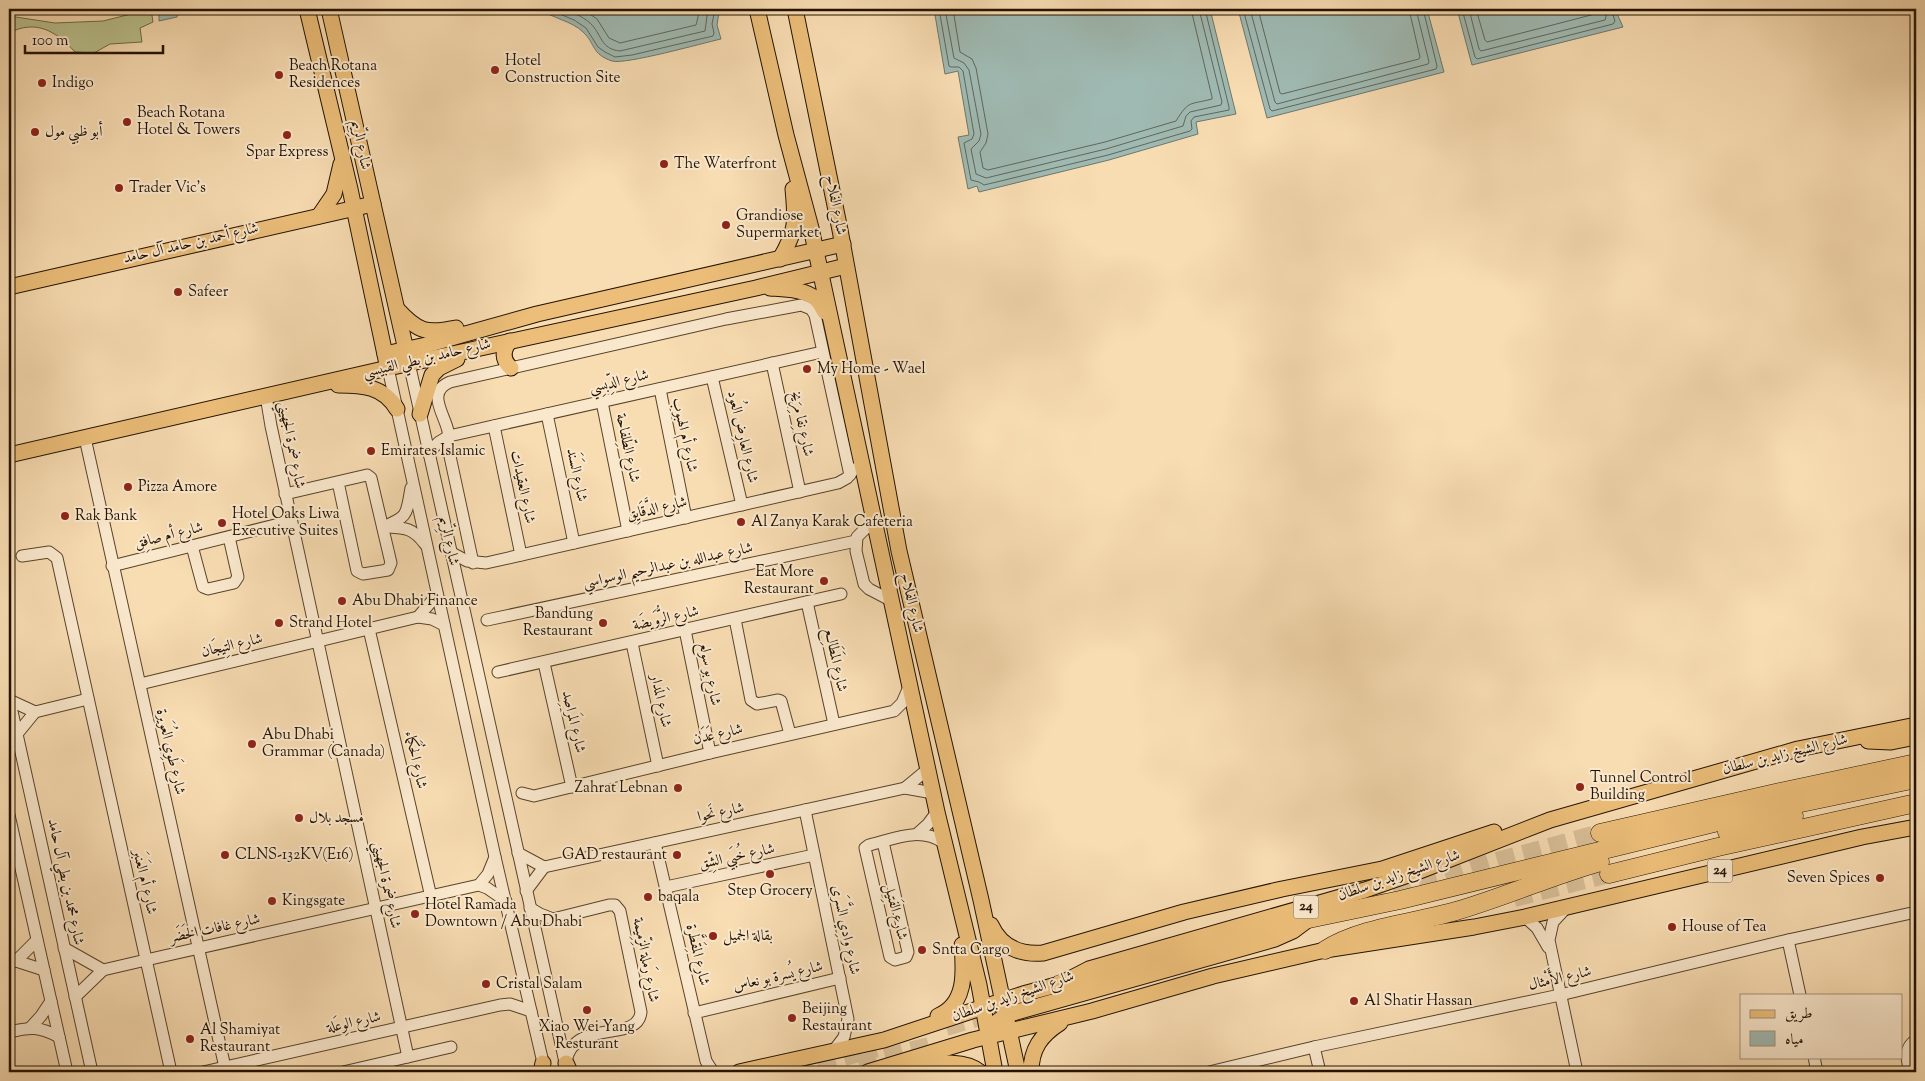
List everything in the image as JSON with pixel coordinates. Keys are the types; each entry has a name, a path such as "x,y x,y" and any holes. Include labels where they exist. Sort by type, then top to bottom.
{"highway":[{"path":"1600,833 1916,763"},
{"path":"1060,984 1090,979 1280,925 1400,900 1766,810 1916,779"},
{"path":"1325,950 1349,937 1428,919 1480,904 1602,861 1882,795 1916,789"},
{"name":"24","path":"1609,874 1737,842 1916,803"}],"main road":[{"name":"شارع الرِّيم","path":"308,9 355,208 387,361"},
{"name":"شارع الرِّيم","path":"329,9 407,356"},
{"path":"757,9 786,136 796,217 793,235 780,259"},
{"name":"شارع الفلاح","path":"795,9 843,244 899,551 981,900 1018,1072"},
{"name":"شارع الفلاح","path":"786,136 820,272 829,320 839,398 860,459 934,793 936,812 979,985 995,1072"},
{"path":"319,216 331,200 337,187 342,152"},
{"name":"شارع أحمد بن حامد آل حامد","path":"9,287 373,204"},
{"name":"شارع حامد بن بطي القبيسي","path":"9,455 314,385 537,314 843,244"},
{"name":"شارع حامد بن بطي القبيسي","path":"407,356 463,352 756,288 846,266"},
{"path":"756,288 794,290 811,296 817,299 829,320"},
{"path":"396,308 406,320 423,330 437,332 537,314"},
{"path":"510,341 505,348 504,357 511,368"},
{"path":"420,414 430,380 435,371 456,360 463,352"},
{"path":"314,385 359,385 370,387 383,393 397,409"},
{"name":"شارع الشيخ زايد بن سلطان","path":"739,1072 884,1040 982,1008 1005,1008 1089,969 1391,881 1550,820 1798,749 1916,725"},
{"path":"1847,740 1891,742 1916,737"},
{"path":"981,900 993,928 1006,945 1018,951 1043,953 1184,912 1282,889 1382,869 1490,834 1550,820"},
{"name":"شارع الشيخ زايد بن سلطان","path":"875,1070 988,1036 1068,1017 1213,976 1325,950 1474,927 1525,917 1862,837 1916,827"},
{"path":"884,1040 944,1014 957,1002 963,967 961,908"},
{"path":"988,1036 1005,1008 1275,940 1293,931 1309,919"},
{"path":"1031,1072 1032,1056 1041,1038 1047,1031 1068,1017"},
{"path":"875,1070 956,1064 974,1067 980,1072"}],"street":[{"path":"473,563 448,447 449,436 437,394 440,388 450,382 795,305 806,306 811,309 814,315 822,352 839,398 850,475"},
{"name":"شارع الدِّبسِي","path":"428,453 439,442 449,436 822,352"},
{"name":"شارع الرِّيم","path":"407,356 526,891 568,1069"},
{"name":"شارع الرِّيم","path":"387,361 426,546 543,1069"},
{"name":"شارع نِقا مِرَيخ","path":"772,363 800,492"},
{"name":"شارع العارِض العُود","path":"712,377 742,505"},
{"name":"شارع أم الهبوب","path":"660,389 686,518"},
{"name":"شارع ضمرة الجهيني","path":"266,396 291,521 408,1057"},
{"name":"شارع الطِّلفاحة","path":"602,402 628,531"},
{"path":"397,409 409,408 420,414"},
{"name":"شارع السَنَد","path":"547,414 574,543"},
{"name":"شارع العقيدات","path":"494,426 520,555"},
{"name":"شارع طَوِي العُوَيرة","path":"85,438 225,1070"},
{"path":"850,475 860,459"},
{"name":"شارع الدَّقَايِق","path":"473,563 486,563 800,492 838,483 850,475"},
{"path":"286,494 338,482 367,476 371,478 391,563 388,570 363,574 357,571 338,482"},
{"path":"383,527 400,520 407,512 412,482"},
{"path":"874,520 860,533 856,541 856,552 863,581 869,589 890,600"},
{"name":"شارع أم صافِق","path":"112,566 291,521"},
{"path":"383,527 410,529 417,534 426,546"},
{"path":"192,546 202,587 208,589 234,583 238,577 229,537"},
{"name":"شارع عبدالله بن عبدالرحيم الوسواسي","path":"487,620 856,541"},
{"name":"شارع أم العَنبَر","path":"22,556 49,552 57,558 171,1072"},
{"path":"452,553 473,563"},
{"name":"شارع الرُّوَيضَة","path":"498,672 841,594"},
{"path":"418,617 437,595"},
{"name":"شارع المَطَالِع","path":"807,602 834,724"},
{"name":"شارع التِيجَان","path":"140,684 418,617 432,619 444,625"},
{"path":"735,619 751,700 757,704 781,701 790,734"},
{"name":"شارع الحُكَماء","path":"369,629 431,897"},
{"name":"شارع بو سولع","path":"685,630 710,753"},
{"name":"شارع المَدار","path":"632,643 658,766"},
{"name":"شارع المَراصِد","path":"544,663 572,787"},
{"name":"شارع عَدَن","path":"522,793 534,796 790,734 894,711 902,703 909,687"},
{"path":"9,699 36,712"},
{"name":"شارع محمد بن بطي آل حامد","path":"9,699 92,1072"},
{"path":"17,734 36,712 88,699"},
{"name":"شارع نَحوا","path":"905,788 928,769"},
{"name":"شارع نَحوا","path":"544,867 905,788 915,788 934,793"},
{"name":"شارع وادِي السَّرَى","path":"805,810 848,1019 844,1037 832,1052"},
{"path":"918,833 928,824 936,812"},
{"path":"9,815 67,1072"},
{"path":"918,833 932,836 944,842"},
{"name":"شارع الفَتِيل","path":"883,842 908,952 906,958 895,960 890,957 865,850 868,845 918,833"},
{"name":"شارع المِقَطَّرة","path":"655,843 694,1013 706,1060 713,1072"},
{"path":"518,853 544,867 526,891"},
{"name":"شارع خُبَي الشِّق","path":"666,887 814,855"},
{"path":"495,857 488,874 479,885 506,901"},
{"name":"شارع غافات الخَضَر","path":"103,970 479,885"},
{"name":"شارع رَملة الزِّمِيمة","path":"530,908 553,919 609,905 615,905 620,911 640,1016 632,1026 580,1038 569,1051 568,1069"},
{"path":"1566,908 1559,914 1550,931 1550,950 1577,1072"},
{"name":"شارع الأَمْثال","path":"1209,1072 1916,912"},
{"path":"1525,917 1542,935 1550,950"},
{"path":"12,961 37,940"},
{"path":"1788,940 1800,994"},
{"path":"64,948 103,970 75,997"},
{"path":"12,961 44,970"},
{"name":"شارع يُسرة بو نعاس","path":"694,1013 840,978"},
{"path":"525,985 510,1004 531,1011"},
{"path":"31,1027 51,1000"},
{"name":"شارع الوِعَلة","path":"203,1072 225,1070 510,1004"},
{"path":"9,1032 31,1027 45,1030 59,1037"},
{"path":"1910,1072 1907,1051 1911,1043 1916,1040"},
{"path":"343,1072 451,1047"},
{"path":"1314,1048 1320,1072"},
{"path":"1814,1058 1817,1072"}],"green space":[{"path":"151,9 153,22 140,28 142,42 110,44 94,53 75,52 53,33 37,27 28,27 9,33 9,16 55,23 103,21"}],"water":[{"path":"159,9 184,9 180,10 177,17 159,21"},
{"path":"539,9 724,9 719,12 717,25 721,39 647,57 612,61 600,55 587,36 578,28"},
{"path":"934,9 1210,9 1236,114 1196,122 1198,134 1109,160 979,192 977,186 968,189 958,137 969,135 958,71 945,74"},
{"path":"1238,9 1427,9 1444,72 1267,118"},
{"path":"1457,9 1615,9 1623,27 1472,65"}],"tunnel":[{"path":"1368,900 1490,863 1600,833"},
{"path":"1514,898 1609,874"},
{"path":"946,1027 1020,1005"},
{"path":"859,1064 933,1045"},
{"path":"792,1072 876,1048"}],"place":[{"name":"Hotel Construction Site","path":"495,70"},
{"name":"Beach Rotana Residences","path":"279,75"},
{"name":"Indigo","path":"42,83"},
{"name":"Beach Rotana Hotel & Towers","path":"127,122"},
{"name":"أبو ظبي مول","path":"35,132"},
{"name":"Spar Express","path":"287,135"},
{"name":"The Waterfront","path":"664,164"},
{"name":"Trader Vic's","path":"119,188"},
{"name":"Grandiose Supermarket","path":"726,225"},
{"name":"Safeer","path":"178,292"},
{"name":"My Home - Wael","path":"807,369"},
{"name":"Emirates Islamic","path":"371,451"},
{"name":"Pizza Amore","path":"128,487"},
{"name":"Rak Bank","path":"65,516"},
{"name":"Al Zanya Karak Cafeteria","path":"741,522"},
{"name":"Hotel Oaks Liwa Executive Suites","path":"222,523"},
{"name":"Eat More Restaurant","path":"824,581"},
{"name":"Abu Dhabi Finance","path":"342,601"},
{"name":"Strand Hotel","path":"279,623"},
{"name":"Bandung Restaurant","path":"603,623"},
{"name":"Abu Dhabi Grammar (Canada)","path":"252,744"},
{"name":"Tunnel Control Building","path":"1580,787"},
{"name":"Zahrat Lebnan","path":"678,788"},
{"name":"مسجد بلال","path":"299,818"},
{"name":"CLNS-132KV(E16)","path":"225,855"},
{"name":"GAD restaurant","path":"677,855"},
{"name":"Step Grocery","path":"770,874"},
{"name":"Seven Spices","path":"1880,878"},
{"name":"baqala","path":"648,897"},
{"name":"Kingsgate","path":"272,901"},
{"name":"Hotel Ramada Downtown / Abu Dhabi","path":"415,914"},
{"name":"House of Tea","path":"1672,927"},
{"name":"بقالة الجميل","path":"713,936"},
{"name":"Sntta Cargo","path":"922,950"},
{"name":"Cristal Salam","path":"486,984"},
{"name":"Al Shatir Hassan","path":"1354,1001"},
{"name":"Xiao Wei Yang Resturant","path":"587,1010"},
{"name":"Beijing Restaurant","path":"792,1018"},
{"name":"Al Shamiyat Restaurant","path":"190,1039"}]}
